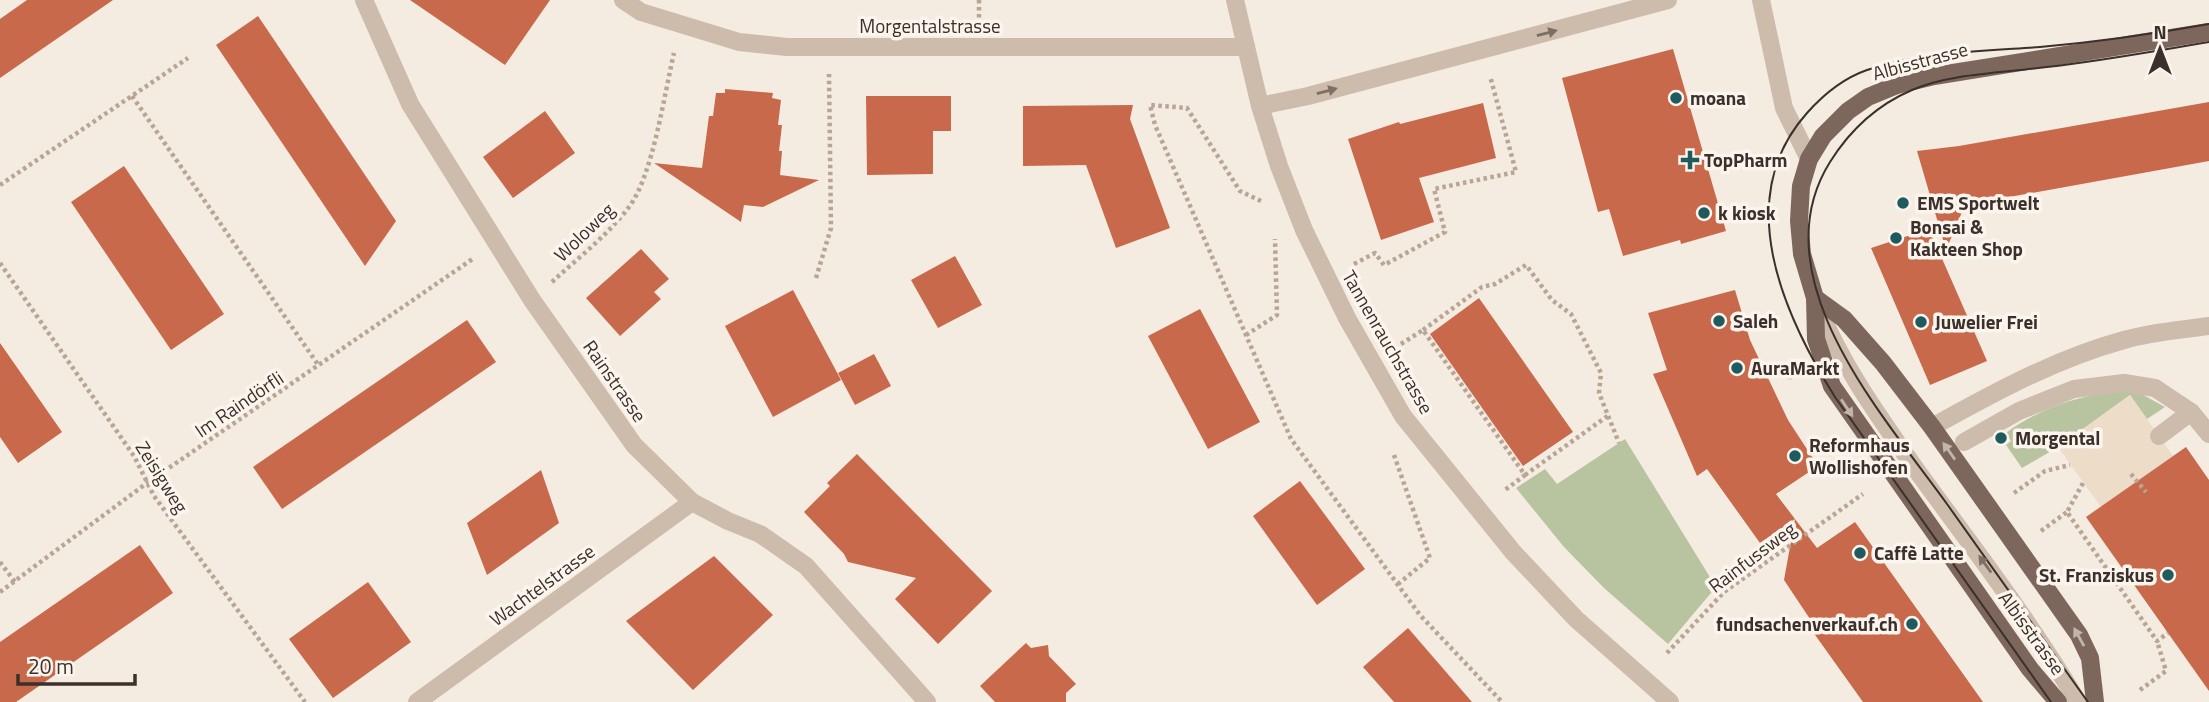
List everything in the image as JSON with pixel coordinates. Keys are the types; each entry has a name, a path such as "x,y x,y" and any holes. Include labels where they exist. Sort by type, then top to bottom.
{"main road":[{"name":"Albisstrasse","path":"2058,702 2030,669 1832,387 1816,340 1815,298 1802,254 1799,220 1801,186 1809,159 1823,136 1847,111 1867,97 1897,85 1985,66 2209,32"},
{"name":"Albisstrasse","path":"1815,298 1844,318 1860,335 1932,427 2079,635 2090,658 2095,702"}],"street":[{"name":"Rainstrasse","path":"364,0 410,104 532,300 634,445 692,502 760,534 806,566 927,702"},
{"name":"Morgentalstrasse","path":"623,0 739,42 787,47 1246,47"},
{"name":"Tannenrauchstrasse","path":"1235,0 1260,106 1279,166 1304,230 1347,318 1403,416 1513,552 1576,619 1670,702"},
{"path":"1260,106 1321,93 1668,0"},
{"path":"1762,0 1784,108 1809,159"},
{"name":"Albisstrasse","path":"1815,298 1836,349 1856,382 2050,655 2078,702"},
{"path":"1932,427 2017,381 2081,355 2125,340 2209,326"},
{"path":"1964,442 2019,411 2074,389 2124,383 2155,388 2191,412 2209,433"},
{"path":"2159,436 2191,412"},
{"name":"Wachtelstrasse","path":"417,702 692,502"}],"path":[{"path":"979,0 979,22"},
{"name":"Woloweg","path":"532,300 615,223 630,205 644,181 674,53"},
{"path":"0,185 188,58"},
{"path":"1354,264 1375,253 1384,265 1445,232 1434,189 1516,172 1489,72"},
{"path":"816,278 831,228 829,74"},
{"path":"132,96 319,366"},
{"path":"1265,202 1254,200 1240,191 1187,108 1150,105 1155,125 1291,439 1420,615 1502,702"},
{"path":"1246,335 1277,315 1274,229"},
{"name":"Im Raindörfli","path":"0,592 147,483 496,242"},
{"name":"Zeisigweg","path":"0,263 134,456 154,496 305,702"},
{"path":"1401,344 1482,287 1495,284 1526,265 1552,300 1571,314 1601,373 1599,393 1619,443"},
{"path":"1423,330 1524,478"},
{"path":"1505,490 1609,415"},
{"path":"1398,584 1430,558 1389,441 1403,416"},
{"path":"2005,499 2045,471 2070,465"},
{"path":"2131,474 2146,492"},
{"path":"2031,537 2067,512 2083,482"},
{"name":"Rainfussweg","path":"1667,653 1724,592 1863,494"},
{"path":"2067,512 2157,641 2166,671 2140,690"},
{"path":"0,562 15,582"},
{"path":"2157,641 2168,634"}],"green space":[{"path":"2136,391 2165,407 2147,419 2130,395 2058,447 2022,468 2006,445 2011,441 2006,433 2051,408 2084,397"},
{"path":"1625,439 1716,587 1668,644 1604,588 1564,547 1516,488 1545,469 1557,484"}],"shaded area":[{"path":"2130,395 2173,456 2101,507 2058,447"}],"building":[{"path":"27,0 113,0 0,78 0,19"},
{"path":"410,0 550,0 505,65"},
{"path":"258,16 396,221 365,266 216,45"},
{"path":"1673,49 1726,231 1681,244 1680,240 1623,256 1609,209 1598,212 1562,78"},
{"path":"725,89 773,93 772,98 781,100 778,125 782,125 780,175 819,180 763,207 744,205 741,222 654,163 702,168 709,116 713,116 716,93 725,93"},
{"path":"866,96 951,96 951,131 933,131 933,174 867,175"},
{"path":"2209,102 2209,161 1965,205 1946,250 1917,151"},
{"path":"1483,103 1496,158 1419,178 1434,222 1381,240 1348,139 1399,122 1400,124"},
{"path":"1133,105 1130,119 1170,228 1116,248 1086,165 1023,166 1023,106"},
{"path":"545,111 575,153 513,198 483,157"},
{"path":"124,166 224,314 171,350 71,202"},
{"path":"1929,229 1987,361 1930,385 1871,248"},
{"path":"641,249 669,279 654,292 661,299 620,336 586,298"},
{"path":"955,256 982,305 938,328 911,280"},
{"path":"793,290 841,380 773,417 725,326"},
{"path":"1735,290 1750,340 1788,420 1818,466 1776,494 1795,519 1760,543 1707,469 1697,476 1653,374 1667,370 1648,313"},
{"path":"1479,298 1573,432 1523,466 1430,334"},
{"path":"1200,309 1260,422 1208,449 1148,336"},
{"path":"467,320 496,362 282,509 253,467"},
{"path":"0,343 62,432 18,463 0,437"},
{"path":"874,354 891,386 855,405 838,373"},
{"name":"St. Franziskus","path":"2186,447 2209,480 2209,691 2086,517"},
{"path":"857,454 992,591 938,644 895,599 916,578 848,562 844,554 804,512 830,486 827,483"},
{"path":"541,470 559,523 487,575 467,523"},
{"path":"1300,481 1365,569 1317,605 1253,516"},
{"path":"1795,519 1817,548 1855,522 1983,702 1863,702 1808,625 1812,622 1784,580"},
{"path":"140,545 173,593 16,702 0,702 0,642"},
{"path":"714,556 773,615 693,690 626,621"},
{"path":"368,582 411,642 333,698 289,639"},
{"path":"1408,628 1472,702 1394,702 1363,667"},
{"path":"1026,643 1031,648 1048,645 1049,656 1076,684 1066,693 1066,702 995,702 980,686"}],"tram line":[{"path":"2051,702 1835,397 1816,364 1783,293 1773,256 1769,218 1772,182 1784,146 1807,113 1834,88 1867,70 1931,56 2083,43 2209,24"},
{"path":"2088,702 1892,429 1863,387 1838,343 1819,297 1809,251 1812,206 1830,162 1846,139 1876,111 1912,90 1961,77 2088,62 2209,42"}],"place":[{"name":"moana","path":"1676,98"},
{"name":"TopPharm","path":"1690,160"},
{"name":"EMS Sportwelt","path":"1903,203"},
{"name":"k kiosk","path":"1704,213"},
{"name":"Bonsai & Kakteen Shop","path":"1896,238"},
{"name":"Saleh","path":"1719,321"},
{"name":"Juwelier Frei","path":"1921,322"},
{"name":"AuraMarkt","path":"1737,368"},
{"name":"Morgental","path":"2001,438"},
{"name":"Reformhaus Wollishofen","path":"1795,456"},
{"name":"Caffè Latte","path":"1860,553"},
{"name":"St. Franziskus","path":"2168,575"},
{"name":"fundsachenverkauf.ch","path":"1912,624"}]}
